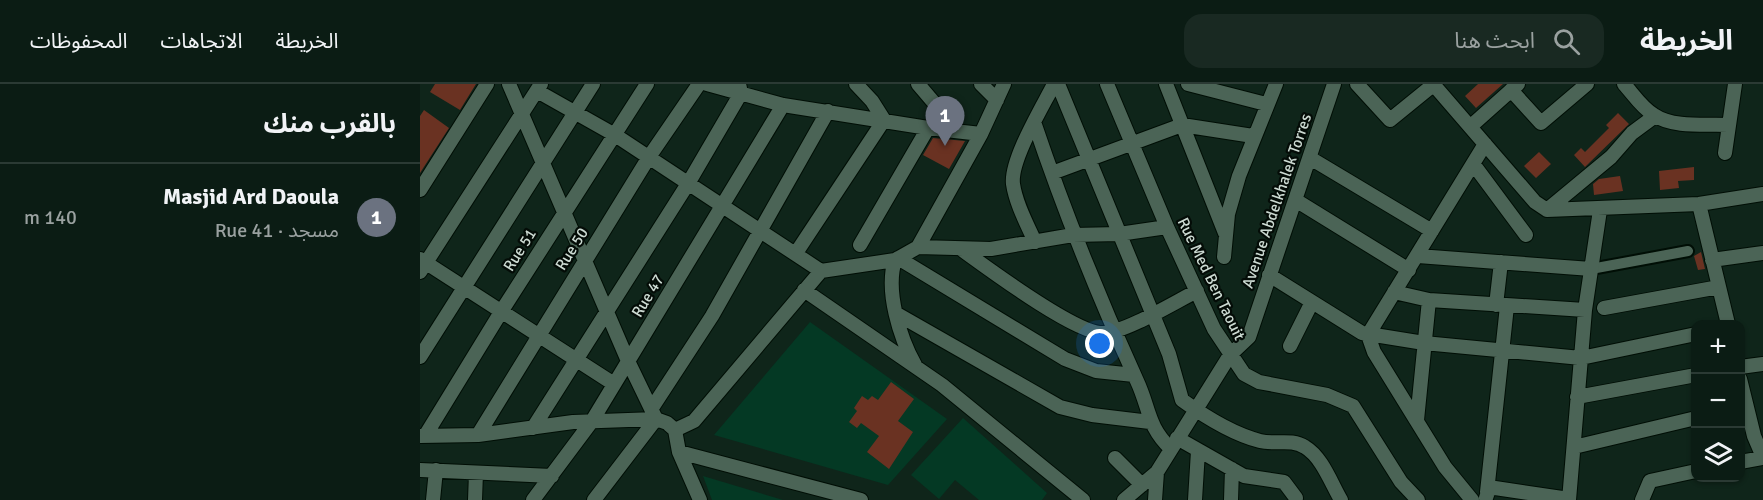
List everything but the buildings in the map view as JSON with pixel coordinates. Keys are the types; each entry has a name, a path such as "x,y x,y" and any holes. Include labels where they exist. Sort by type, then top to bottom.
{"street":[{"path":"420,190 487,84"},
{"path":"509,84 628,361 654,414 675,430 679,452 700,500"},
{"path":"420,357 577,113 593,84"},
{"name":"Rue 51","path":"423,436 647,84"},
{"name":"Rue 50","path":"478,435 649,157 699,84"},
{"path":"707,84 740,89 783,105 981,134"},
{"path":"856,84 872,101 884,120"},
{"path":"918,84 958,132"},
{"path":"981,84 997,100"},
{"path":"918,247 981,134 1004,84"},
{"path":"1035,242 1015,193 1013,178 1034,123 1056,84"},
{"path":"1056,84 1169,354 1182,400 1195,409 1261,442 1293,442 1304,446 1318,459 1341,500"},
{"name":"Rue Med Ben Taouit","path":"1107,84 1167,227 1214,329 1244,374 1259,382 1327,395 1353,406 1401,482 1418,500"},
{"path":"1166,84 1225,232"},
{"path":"1188,84 1266,104"},
{"path":"1224,257 1225,232 1236,185 1253,136 1276,84"},
{"name":"Avenue Abdelkhalek Torres","path":"1124,500 1157,472 1230,355 1249,337 1269,274 1297,201 1334,84"},
{"path":"1357,84 1390,120 1433,84 1535,202 1546,210 1600,210 1699,204 1763,194"},
{"path":"1471,126 1514,87 1541,123 1587,84"},
{"path":"1624,84 1655,116 1678,123 1728,125"},
{"path":"1725,153 1735,84"},
{"path":"614,384 464,287 422,264 539,87 689,182 821,271"},
{"path":"533,428 689,182 740,89"},
{"name":"Rue 47","path":"533,500 592,421 783,105"},
{"path":"594,500 654,414 762,231 828,111"},
{"path":"1546,210 1611,157 1632,133 1655,116"},
{"path":"796,253 884,120"},
{"path":"1034,123 1073,235 1134,375 1150,422 1174,444 1198,451 1232,470 1251,478 1284,482 1296,498"},
{"path":"1052,172 1132,145 1182,125 1253,136"},
{"path":"860,245 928,128"},
{"path":"1368,335 1485,144"},
{"path":"1310,158 1432,231"},
{"path":"1474,165 1526,235"},
{"path":"1297,201 1409,270"},
{"path":"1699,204 1727,320"},
{"path":"1486,496 1495,488 1569,500 1585,310 1600,210"},
{"path":"675,430 694,421 821,271 896,259 918,247 991,249 1073,235 1119,234 1167,227"},
{"path":"960,249 1022,291 1079,326 1095,333 1114,331 1197,291"},
{"path":"1418,256 1591,269 1688,251"},
{"path":"1712,260 1763,253"},
{"path":"896,259 892,270 897,314 906,349 916,367"},
{"path":"896,259 1059,356 1096,371 1134,375"},
{"path":"1486,496 1503,350 1501,262"},
{"path":"1269,274 1368,335 1424,343 1581,358 1691,335"},
{"path":"1604,308 1719,287"},
{"path":"804,290 971,407 1075,497"},
{"path":"1394,292 1429,300 1585,310"},
{"path":"1417,420 1429,300"},
{"path":"1290,346 1312,302"},
{"path":"897,314 1060,407 1092,416 1150,422"},
{"path":"1368,335 1374,352 1445,467 1472,500"},
{"path":"1745,366 1763,363"},
{"path":"1577,397 1691,376"},
{"path":"1745,411 1763,457 1745,461"},
{"path":"423,436 478,435 654,414"},
{"path":"1574,447 1691,419"},
{"path":"1195,500 1198,451"},
{"path":"679,452 815,495 861,500"},
{"path":"1115,458 1142,485"},
{"path":"420,470 552,476"},
{"path":"433,500 436,470"},
{"path":"1231,500 1232,470"},
{"path":"1155,500 1157,472"},
{"path":"1642,500 1650,481 1691,472"},
{"path":"475,500 476,473"}],"green space":[{"path":"810,322 947,419 888,485 714,435"},
{"path":"963,418 1047,493 1042,500 979,500 955,480 939,499 911,475"},
{"path":"703,476 783,500 712,500"}],"place":[{"name":"Masjid Ard Daoula","path":"945,146"}]}
